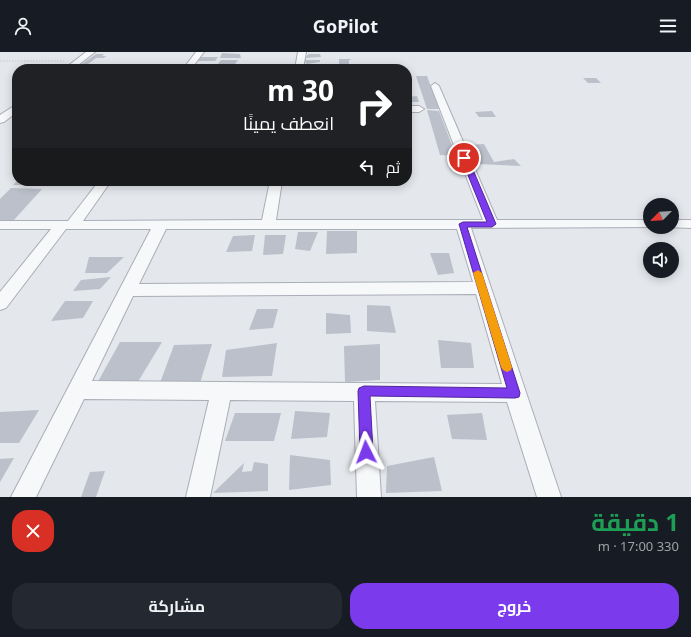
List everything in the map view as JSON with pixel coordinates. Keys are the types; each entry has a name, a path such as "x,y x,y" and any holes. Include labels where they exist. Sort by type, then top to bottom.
{"street":[{"path":"75,64 91,52"},
{"path":"191,64 200,52"},
{"path":"300,64 302,52"},
{"path":"435,86 492,224"},
{"path":"412,109 419,109"},
{"path":"0,120 12,111"},
{"path":"0,304 7,285 68,224 101,186"},
{"path":"268,224 275,186"},
{"path":"23,497 161,224"},
{"path":"463,224 549,497"},
{"path":"0,225 643,224"},
{"path":"679,224 691,224"},
{"path":"128,290 482,288"},
{"path":"77,390 515,393"},
{"path":"364,391 368,497"},
{"path":"198,497 221,392"}],"path":[{"path":"0,61 79,61"}],"building":[{"path":"222,53 240,54 241,58 220,58"},
{"path":"96,54 104,54 102,56 107,56 103,58 96,58 88,64 82,64"},
{"path":"309,54 320,54 321,57 304,58"},
{"path":"197,57 218,57 215,61 194,61"},
{"path":"339,59 351,60 349,60 349,64 339,64"},
{"path":"221,60 238,60 235,64 218,64"},
{"path":"303,60 320,60 320,62 307,64"},
{"path":"416,76 427,76 439,109 427,109"},
{"path":"583,78 596,78 601,83 588,83"},
{"path":"412,96 417,96 419,102 412,102"},
{"path":"427,110 439,111 456,156 440,155"},
{"path":"492,111 496,117 479,117 475,112"},
{"path":"484,144 494,162 514,159 521,166 478,164 468,145"},
{"path":"448,161 453,161 455,170 451,170"},
{"path":"11,188 42,189 13,221 0,220 0,199"},
{"path":"327,231 357,231 357,253 326,254"},
{"path":"298,232 318,232 310,251 295,249"},
{"path":"255,235 252,251 226,252 233,236"},
{"path":"265,235 286,235 283,254 263,255"},
{"path":"430,253 449,253 454,273 438,275"},
{"path":"89,257 124,257 107,273 85,273"},
{"path":"111,277 100,289 73,291 81,280"},
{"path":"65,301 93,301 83,318 51,321"},
{"path":"367,305 390,306 396,333 367,331"},
{"path":"257,309 278,309 273,328 249,330"},
{"path":"326,313 350,315 351,333 326,334"},
{"path":"438,340 471,343 474,368 441,368"},
{"path":"120,342 162,342 136,385 96,385"},
{"path":"277,343 272,376 222,377 226,350"},
{"path":"212,344 200,383 160,383 174,345"},
{"path":"380,344 380,380 345,382 344,346"},
{"path":"39,410 19,443 0,443 0,412"},
{"path":"295,411 330,413 327,437 291,439"},
{"path":"235,413 281,413 274,441 225,441"},
{"path":"482,413 487,440 452,439 447,415"},
{"path":"290,455 330,460 331,485 289,490"},
{"path":"434,457 442,491 386,493 387,466"},
{"path":"14,458 0,482 0,459"},
{"path":"254,462 268,464 268,491 213,493 244,463 242,472 252,471"},
{"path":"105,471 96,497 81,497 90,472"}],"slow traffic":[{"path":"478,273 507,367"}],"route":[{"path":"366,452 364,391 515,393 463,224 492,224 464,158"}]}
